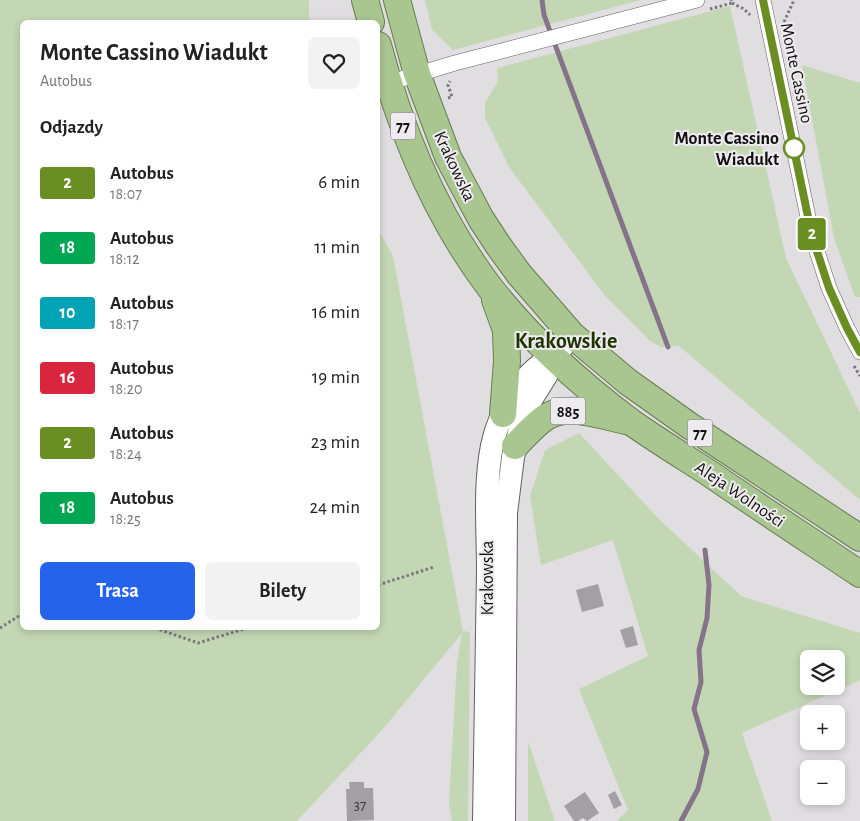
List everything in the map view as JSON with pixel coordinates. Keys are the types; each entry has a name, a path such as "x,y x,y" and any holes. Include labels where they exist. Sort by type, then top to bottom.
{"highway":[{"path":"365,0 370,20"},
{"name":"Krakowska","path":"397,0 417,74 448,157 481,219 498,246 519,274 572,334"},
{"name":"Krakowska","path":"380,53 388,83 419,168 453,233 491,290"},
{"name":"Aleja Wolności","path":"491,290 553,358 632,422 860,574"},
{"name":"885","path":"491,290 506,330 507,361 503,414"},
{"name":"Aleja Wolności","path":"572,334 628,382 690,426 860,538"},
{"name":"885","path":"515,446 531,428 548,416 564,411 591,413 632,422"}],"main road":[{"name":"Krakowska","path":"504,821 506,513 515,446 531,400 546,376 553,358 572,334"},
{"name":"Krakowska","path":"484,821 487,502 492,445 503,414 525,379 538,366 553,358"}],"street":[{"path":"388,83 455,63 697,0"},
{"name":"Monte Cassino","path":"763,0 812,236 829,288 860,352"}],"path":[{"path":"726,5 732,3 731,0"},
{"path":"380,585 434,567"},
{"path":"0,628 20,615"},
{"path":"160,630 198,644 241,630"}],"green space":[{"path":"0,0 309,0 309,20 20,20 20,630 380,630 380,233 393,256 463,631 470,632 468,821 452,821 449,803 457,662 462,633 383,729 297,821 0,821"},
{"path":"425,0 641,0 453,50 432,30"},
{"path":"730,6 786,258 860,413 860,500 679,346 661,347 650,341 606,297 509,167 485,118 485,103 498,81 497,68"},
{"path":"802,65 860,83 860,297 855,297 834,238"},
{"path":"579,433 658,518 741,596 860,633 860,680 845,687 845,650 800,650 800,695 827,695 804,705 800,705 800,707 742,733 772,821 617,821 628,810 579,689 648,656 613,540 541,565 530,496 545,450"},
{"path":"528,741 555,821 528,821"}],"building":[{"path":"598,584 604,606 582,612 576,590"},
{"path":"633,626 638,645 626,648 620,630"},
{"path":"349,782 364,782 364,788 373,788 374,820 347,821 346,789 350,789"},
{"path":"615,791 622,805 614,809 608,795"},
{"path":"585,792 599,813 587,821 583,818 574,821 564,806"}],"waterway":[{"path":"542,0 544,15 668,347"},
{"path":"681,821 698,789 707,752 694,709 701,682 699,650 707,618 709,585 705,550"}],"bus line":[{"name":"2","path":"763,0 812,236 829,288 860,352"}],"place":[{"name":"Monte Cassino Wiadukt","path":"794,148"}],"district":[{"name":"Krakowskie","path":"566,340"}]}
